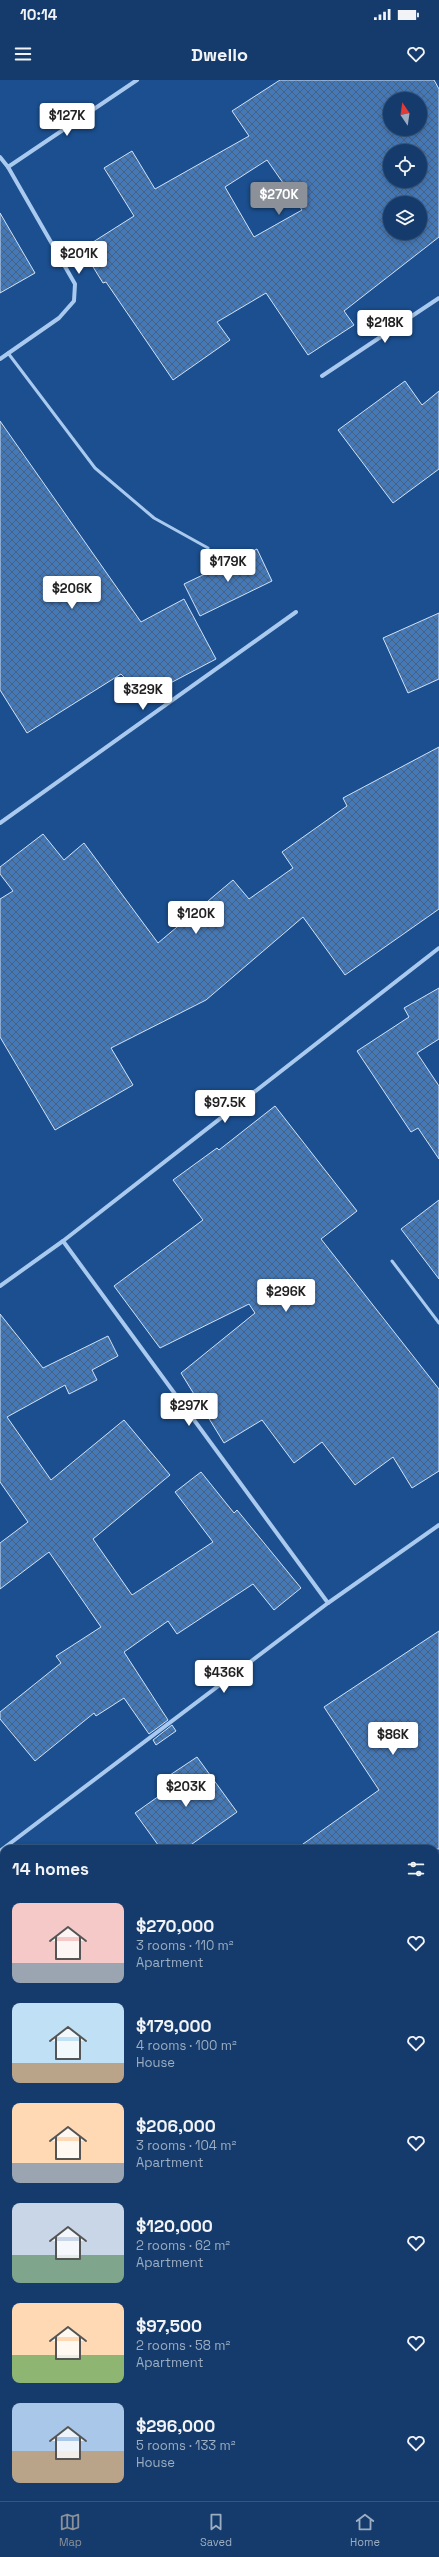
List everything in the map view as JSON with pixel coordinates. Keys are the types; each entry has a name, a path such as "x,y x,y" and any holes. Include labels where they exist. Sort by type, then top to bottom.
{"street":[{"path":"8,167 137,80"},
{"path":"0,157 8,167 75,284 74,300 59,318 0,359"},
{"path":"322,376 439,298"},
{"path":"0,823 296,612"},
{"path":"0,1286 62,1241 439,948"},
{"path":"62,1241 328,1603"},
{"path":"8,1845 328,1603 439,1525"}],"lane":[{"path":"8,353 95,468 154,518 208,548"},
{"path":"392,1261 439,1323"}],"building":[{"path":"280,80 434,80 439,89 439,237 344,311 354,325 308,355 266,293 217,322 230,340 173,380 106,282 103,283 82,249 134,216 104,168 132,151 155,189 249,136 232,111","holes":["267,160 302,210 254,237 225,187"]},
{"path":"0,213 35,273 0,293"},
{"path":"405,381 422,405 439,391 439,469 393,503 338,430"},
{"path":"0,421 141,622 184,599 216,659 159,689 147,701 121,674 27,733 0,690"},
{"path":"257,549 272,581 200,616 184,584"},
{"path":"439,613 439,679 408,693 383,638"},
{"path":"439,747 439,909 345,975 303,917 206,1000 111,1048 133,1085 55,1130 0,1037 0,899 13,891 0,874 0,867 43,834 64,860 84,843 158,943 233,880 249,899 293,868 282,852 347,806 343,798"},
{"path":"439,988 439,1039 417,1053 439,1086 439,1159 418,1128 411,1132 357,1051 409,1017 404,1008"},
{"path":"275,1106 357,1211 321,1239 439,1389 439,1471 412,1488 393,1457 355,1485 322,1442 294,1463 262,1420 224,1443 181,1373 255,1313 249,1304 160,1348 114,1286 203,1220 173,1180 217,1148 219,1150"},
{"path":"439,1200 439,1279 401,1229"},
{"path":"0,1314 43,1368 108,1336 118,1356 92,1370 97,1380 69,1394 65,1385 7,1417 51,1480 124,1420 170,1475 93,1539 132,1595 213,1542 175,1492 201,1472 234,1513 237,1510 301,1588 274,1610 253,1584 177,1634 168,1621 124,1652 168,1720 149,1734 124,1698 96,1716 94,1713 35,1761 0,1719 0,1712 61,1663 56,1656 101,1627 49,1552 0,1589 0,1543 28,1522 0,1482"},
{"path":"439,1631 439,1845 302,1845 379,1790 324,1707"},
{"path":"172,1725 176,1731 156,1745 153,1740"},
{"path":"197,1757 237,1812 191,1845 158,1845 135,1813 173,1786 167,1777"}]}
